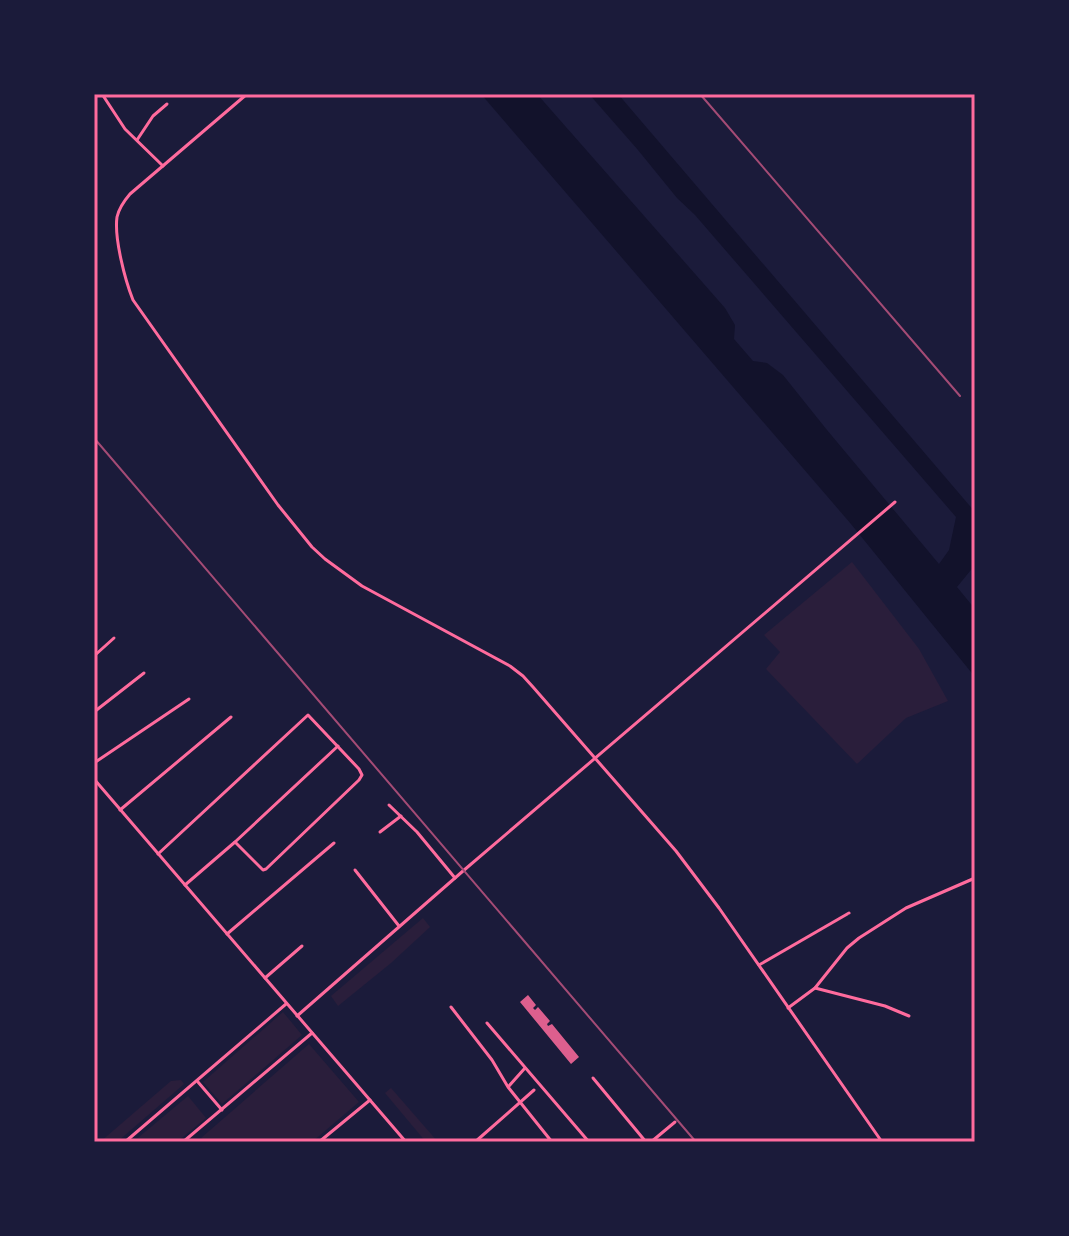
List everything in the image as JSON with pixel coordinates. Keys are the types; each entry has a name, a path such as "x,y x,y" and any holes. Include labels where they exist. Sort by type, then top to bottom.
{"street":[{"path":"102,94 118,120 163,166"},
{"path":"247,94 130,194 118,214 123,268 133,300 278,505 312,547 362,586 523,676 676,851 882,1142"},
{"path":"137,140 153,116 167,104"},
{"path":"297,1016 895,502"},
{"path":"94,656 114,638"},
{"path":"94,712 144,673"},
{"path":"94,763 189,699"},
{"path":"158,854 308,715 362,775 266,869 258,867 235,842"},
{"path":"120,810 231,717"},
{"path":"185,885 338,746"},
{"path":"94,779 406,1142"},
{"path":"389,805 417,832 455,878"},
{"path":"380,832 401,816"},
{"path":"227,934 334,843"},
{"path":"355,870 399,926"},
{"path":"788,1008 815,988 847,948 859,938 906,908 975,878"},
{"path":"759,965 849,913"},
{"path":"265,978 302,946"},
{"path":"815,988 885,1006 909,1016"},
{"path":"125,1142 286,1004"},
{"path":"451,1007 552,1142"},
{"path":"487,1023 589,1142"},
{"path":"183,1142 312,1033"},
{"path":"508,1087 525,1068"},
{"path":"593,1078 649,1142 675,1122"},
{"path":"197,1081 222,1110"},
{"path":"475,1142 534,1090"},
{"path":"319,1142 370,1100"}],"shaded area":[{"path":"481,94 537,94 725,308 735,325 734,339 753,361 767,363 783,375 939,564 949,550 956,517 589,94 618,94 975,512 975,565 957,587 975,609 975,677 851,524"},
{"path":"852,562 919,649 948,701 906,718 857,764 766,669 780,652 764,635"},
{"path":"423,918 430,927 338,1006 331,996"},
{"path":"283,1012 302,1035 222,1104 203,1082"},
{"path":"309,1044 359,1102 312,1142 209,1142 201,1138"},
{"path":"181,1080 184,1084 117,1142 100,1142 171,1081"},
{"path":"391,1088 438,1142 426,1142 385,1093"},
{"path":"188,1096 206,1118 177,1142 133,1142"}],"building":[{"path":"528,995 536,1005 533,1008 538,1007 550,1021 548,1026 552,1024 579,1057 571,1064 520,1002"}],"railway":[{"path":"700,94 960,396"},
{"path":"94,438 696,1142"}]}
